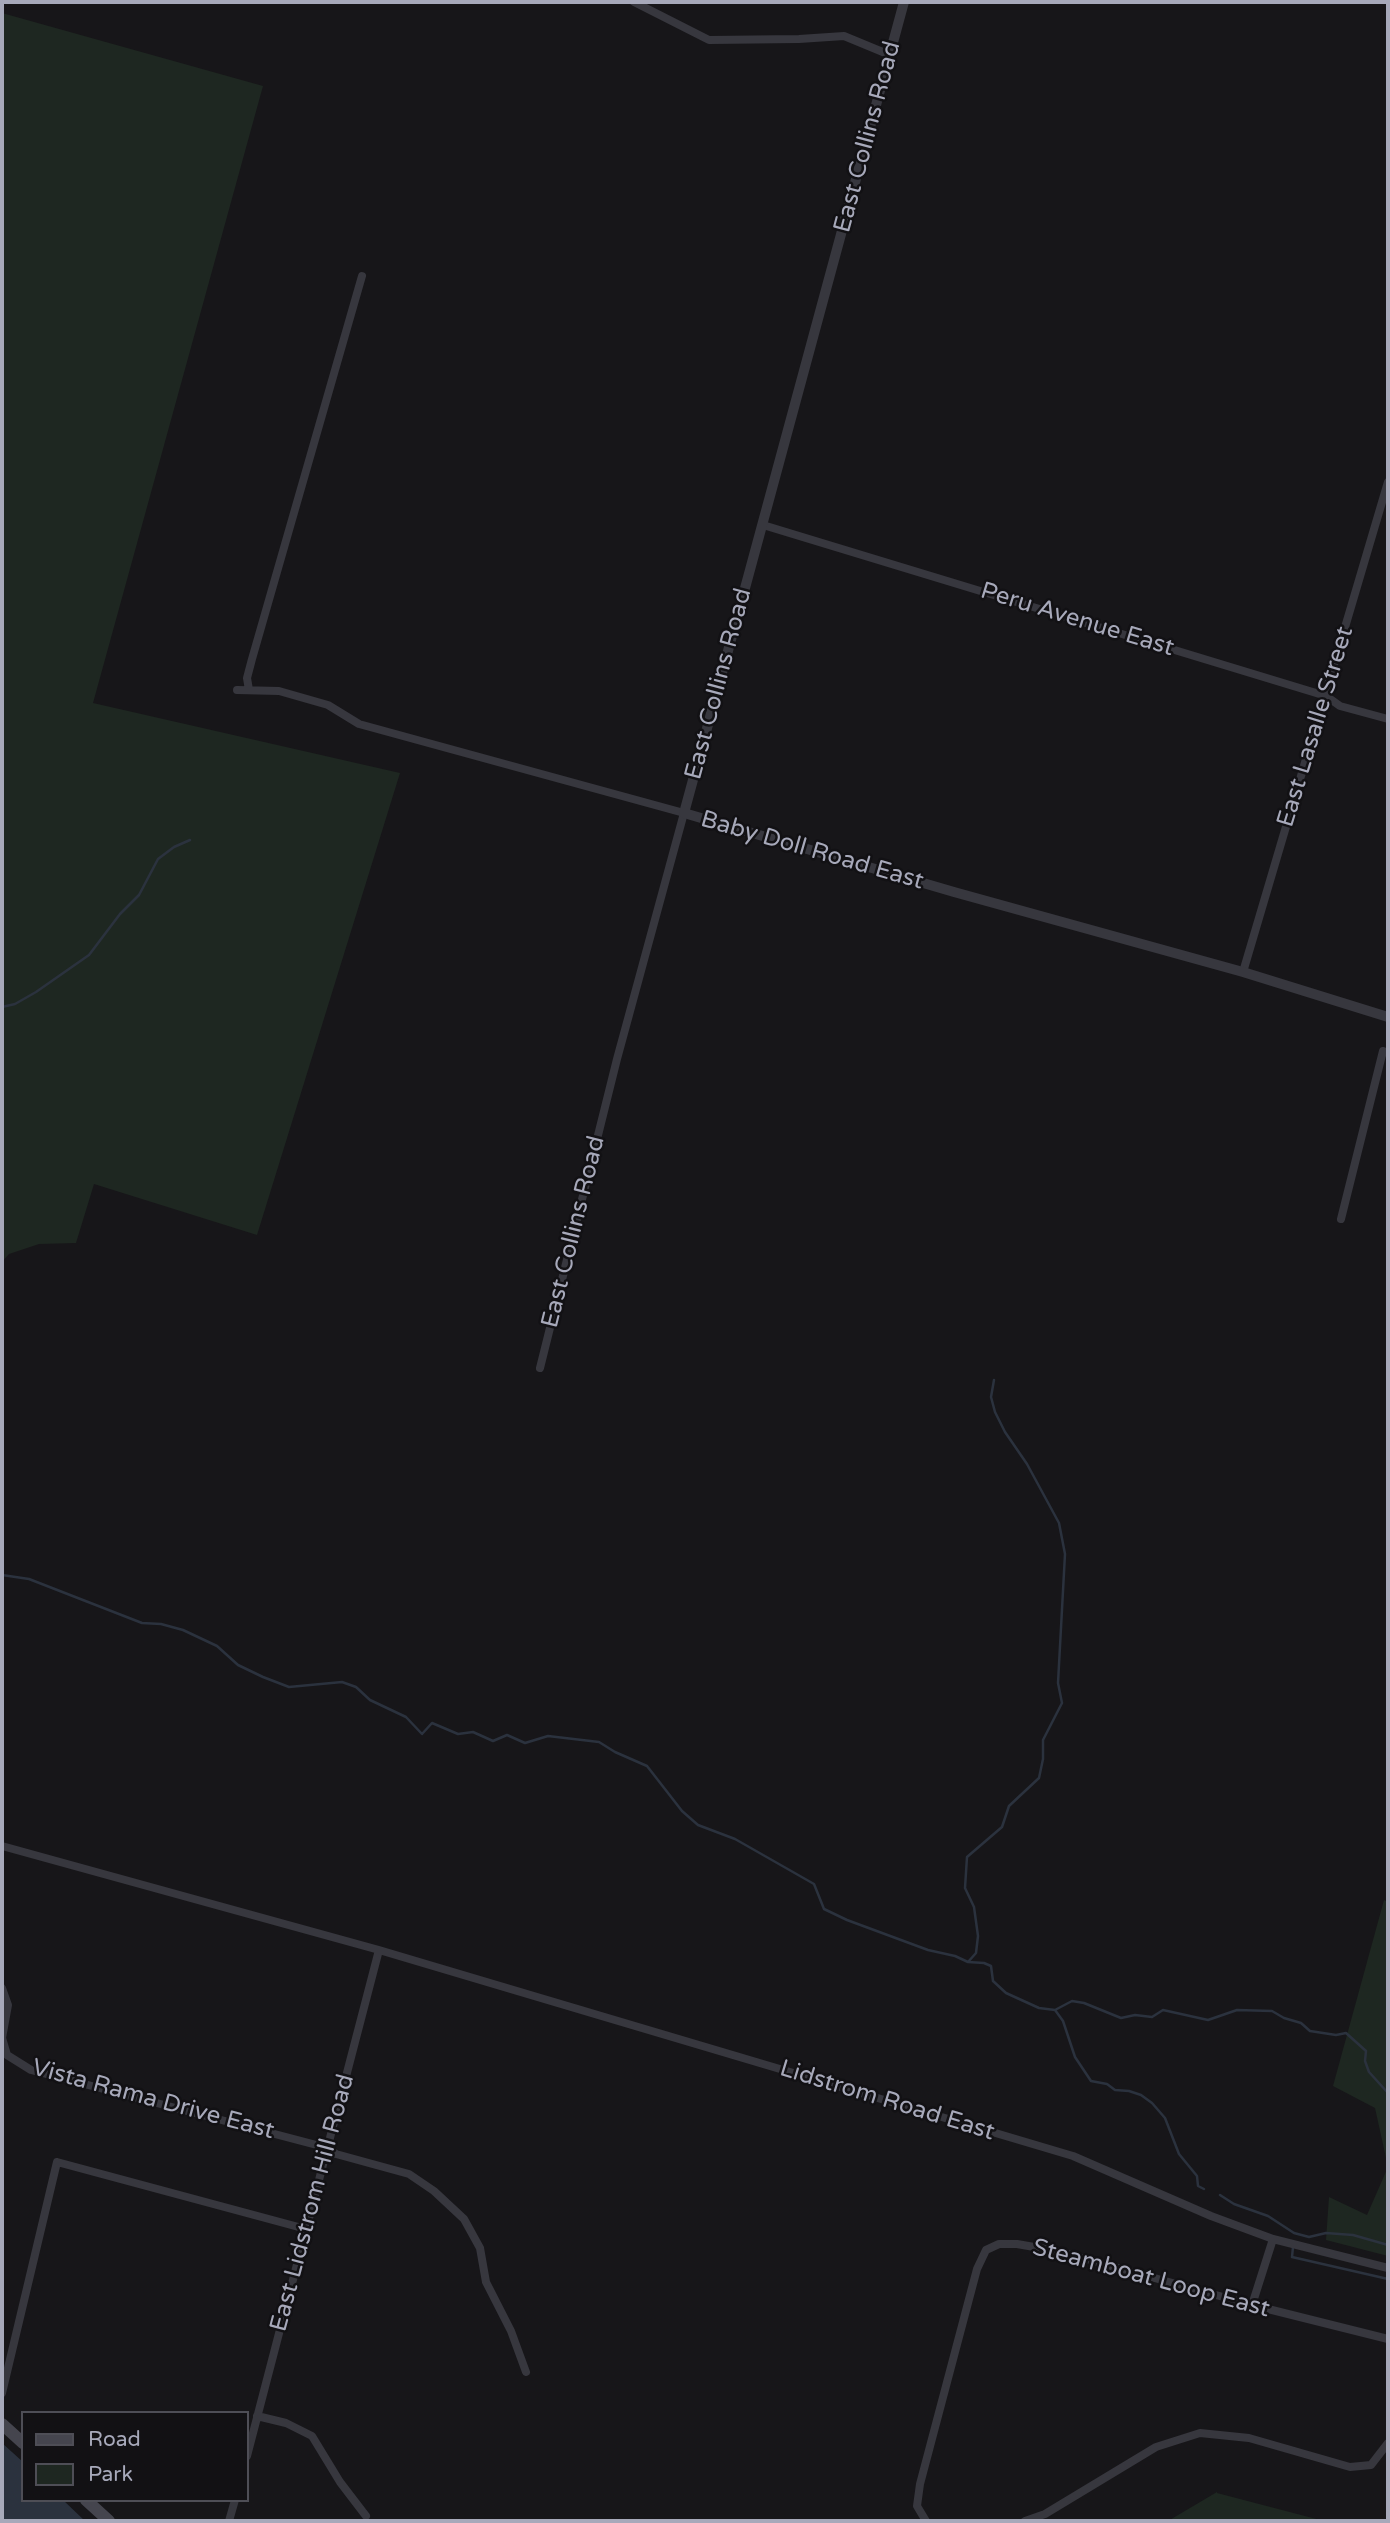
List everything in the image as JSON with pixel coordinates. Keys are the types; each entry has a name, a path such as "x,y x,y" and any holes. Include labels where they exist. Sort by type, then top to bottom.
{"main road":[{"path":"2,2424 21,2441"},
{"path":"88,2502 109,2521"}],"street":[{"path":"634,2 709,40 799,40 844,36 890,55"},
{"name":"East Collins Road","path":"540,1368 617,1059 904,2"},
{"path":"249,690 247,678 252,659 362,276"},
{"name":"East Lasalle Street","path":"1243,972 1388,482"},
{"name":"Peru Avenue East","path":"763,525 1326,696 1340,706 1388,719"},
{"name":"Baby Doll Road East","path":"237,690 279,691 316,701 359,723 684,813 944,890 1243,972 1388,1017"},
{"path":"1341,1220 1383,1051 1388,1053"},
{"path":"2,1846 379,1950"},
{"name":"East Lidstrom Hill Road","path":"248,2452 379,1950"},
{"name":"Lidstrom Road East","path":"379,1950 1073,2156 1211,2216 1273,2239 1388,2268"},
{"name":"Vista Rama Drive East","path":"2,1988 8,2005 2,2038 7,2056 31,2070 328,2148 336,2154 409,2174 434,2191 464,2219 480,2248 486,2282 511,2331 526,2372"},
{"path":"2,2064 13,2059"},
{"path":"2,2393 57,2162 306,2229"},
{"path":"1252,2305 1273,2239"},
{"name":"Steamboat Loop East","path":"926,2521 917,2506 920,2484 977,2269 986,2250 999,2244 1017,2244 1057,2252 1388,2339"},
{"path":"257,2416 286,2423 312,2436 340,2482 366,2516"},
{"path":"1025,2521 1045,2514 1156,2447 1200,2433 1250,2438 1350,2467 1371,2465 1388,2443"},
{"path":"229,2521 234,2502"}],"green space":[{"path":"2,13 263,86 93,703 400,773 257,1235 94,1184 76,1243 39,1244 9,1254 2,1262"},
{"path":"1384,1900 1388,1902 1388,2167 1375,2108 1333,2086"},
{"path":"1388,2167 1388,2256 1326,2240 1329,2197 1367,2215"},
{"path":"1217,2493 1324,2521 1168,2521"}],"water":[{"path":"2,2443 21,2460 21,2502 65,2502 85,2521 2,2521"}],"waterway":[{"path":"2,1007 15,1004 36,992 89,955 120,914 139,895 158,859 174,847 190,840"},
{"path":"968,1962 976,1953 978,1936 974,1907 965,1888 967,1857 1002,1827 1009,1806 1039,1778 1043,1740 1062,1703 1058,1683 1065,1554 1059,1523 995,1412 991,1397 994,1380"},
{"path":"2,1575 29,1579 142,1623 161,1624 183,1630 217,1646 238,1665 289,1687 342,1682 356,1687 370,1700 406,1717 422,1734 432,1723 458,1734 473,1732 493,1741 507,1735 525,1743 548,1736 599,1742 647,1766 682,1811 698,1825 735,1839 814,1884 824,1909 928,1950 991,1966 993,1981 1006,1993 1039,2008 1055,2010 1072,2001 1121,2018 1135,2015 1152,2017 1163,2010 1208,2020 1237,2010 1272,2011 1301,2023 1310,2031 1336,2035 1346,2033 1366,2051 1365,2061 1369,2072 1388,2093"},
{"path":"1055,2010 1063,2021 1075,2057 1091,2081 1107,2084 1115,2090 1141,2095 1152,2103 1165,2118 1179,2154 1197,2176 1198,2186 1204,2189"},
{"path":"1220,2195 1234,2204 1268,2216 1294,2233 1309,2237 1326,2233 1353,2235 1388,2245"},
{"path":"1293,2247 1292,2257 1388,2279"}]}
